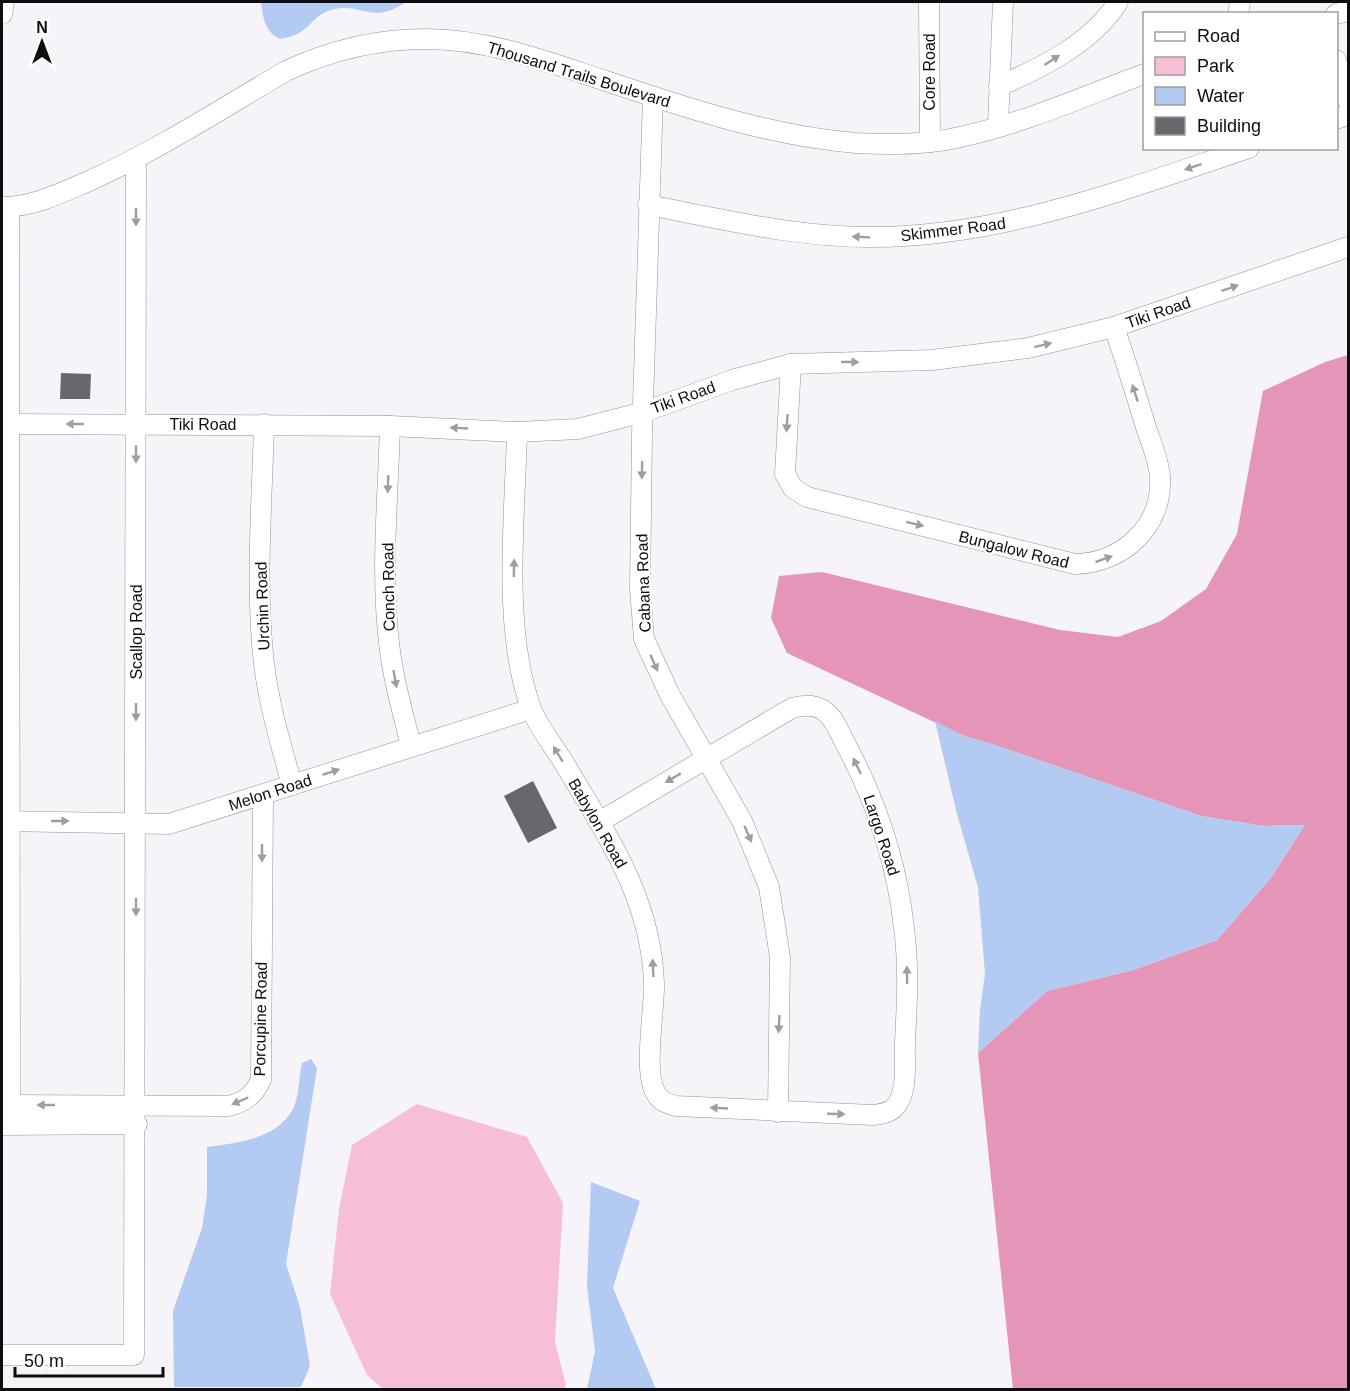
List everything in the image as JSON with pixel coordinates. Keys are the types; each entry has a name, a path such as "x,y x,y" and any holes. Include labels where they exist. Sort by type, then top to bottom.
{"lane":[{"path":"2,14 4,2"},
{"name":"Core Road","path":"929,2 930,142"},
{"path":"998,126 1003,2"},
{"path":"999,86 1050,62 1089,33 1118,2"},
{"name":"Thousand Trails Boulevard","path":"5,207 54,197 136,158 304,62 348,47 389,40 427,39 469,42 516,52 653,97 779,132 856,143 930,142 960,137 998,126 1143,74"},
{"path":"1338,67 1348,100"},
{"name":"Cabana Road","path":"653,97 648,205 640,589 644,639 656,668 742,821 756,852 771,897 780,957 778,1112"},
{"name":"Skimmer Road","path":"648,205 818,234 872,237 921,235 1008,223 1067,209 1243,150"},
{"name":"Scallop Road","path":"2,1354 134,1354 136,158"},
{"path":"5,207 6,1105"},
{"name":"Tiki Road","path":"5,424 264,424 390,426 517,432 578,429 644,412 732,380 791,364 894,362 976,356 1028,348 1114,327 1348,247"},
{"name":"Bungalow Road","path":"791,364 784,462 785,474 793,488 807,497 818,500 1075,564 1090,564 1122,552 1138,539 1156,507 1160,489 1157,463 1114,327"},
{"name":"Urchin Road","path":"264,424 261,618 264,665 275,724 292,785"},
{"name":"Conch Road","path":"390,426 386,554 387,628 396,688 411,745"},
{"name":"Babylon Road","path":"517,432 513,610 517,646 531,709 632,882 649,933 654,994 650,1073 657,1096 664,1102 676,1106 778,1112"},
{"name":"Largo Road","path":"599,822 792,708 814,706 832,718 859,768 880,821 897,884 908,975 904,1085 895,1108 884,1114 778,1112"},
{"name":"Melon Road","path":"6,821 136,821 169,824 411,745 531,709"},
{"name":"Porcupine Road","path":"6,1105 136,1115 229,1106 246,1101 256,1092 261,1080 263,795"},
{"path":"2,1125 136,1115"}],"green space":[{"path":"417,1104 527,1137 563,1203 555,1342 566,1385 564,1389 383,1389 367,1375 330,1294 339,1209 352,1145"}],"shaded area":[{"path":"1348,355 1348,1389 1013,1389 978,1053 1047,991 1133,970 1217,940 1270,879 1305,825 1264,826 1201,816 964,736 787,653 771,618 779,576 822,572 1060,630 1118,637 1161,621 1206,589 1237,534 1263,391 1325,362"}],"water":[{"path":"261,2 406,2 394,9 376,13 344,8 335,9 320,15 298,33 280,39 268,28"},
{"path":"935,721 964,736 1201,816 1264,826 1305,825 1270,879 1217,940 1133,970 1047,991 978,1053 980,1010 985,974 978,887 957,814"},
{"path":"311,1059 317,1068 286,1264 300,1307 310,1366 301,1387 174,1387 173,1311 202,1228 207,1196 207,1147 255,1138 277,1127 286,1119 295,1104 302,1063"},
{"path":"591,1182 640,1201 613,1288 656,1389 587,1389 595,1351 587,1286"}],"building":[{"path":"61,373 91,374 90,399 60,399"},
{"path":"533,781 557,828 528,843 504,796"}]}
